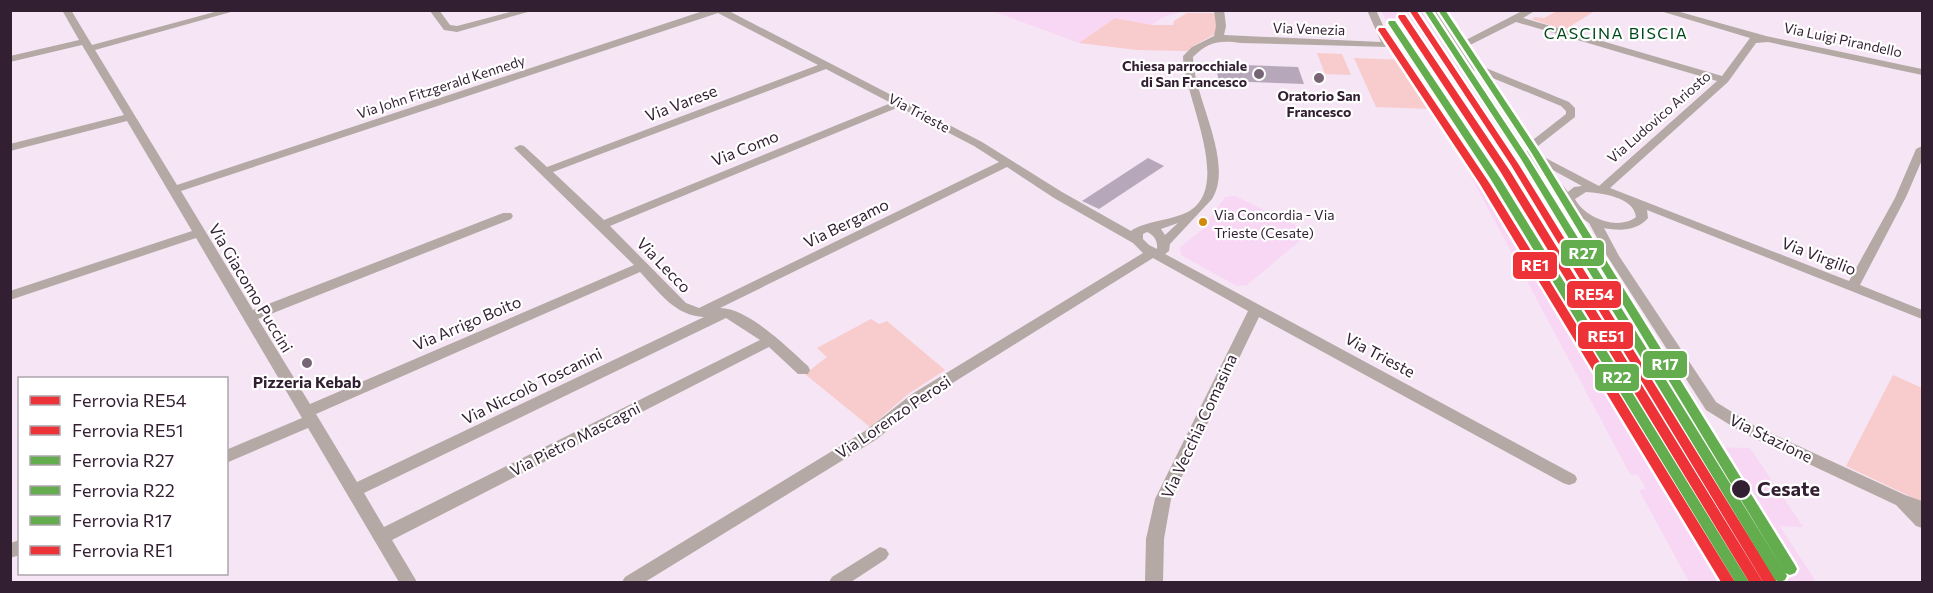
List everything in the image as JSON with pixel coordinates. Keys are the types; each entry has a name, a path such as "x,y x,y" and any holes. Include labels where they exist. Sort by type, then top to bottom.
{"street":[{"name":"Via Giacomo Puccini","path":"66,10 381,537 401,580"},
{"path":"10,59 87,45 234,10"},
{"path":"435,11 447,28 457,29 531,10"},
{"name":"Via Trieste","path":"718,10 978,144 1112,226 1143,233"},
{"name":"Via John Fitzgerald Kennedy","path":"173,190 718,10"},
{"path":"1219,10 1221,26 1219,36"},
{"name":"Via Venezia","path":"1219,36 1241,40 1387,45 1371,10"},
{"path":"1436,10 1444,25 1477,68 1565,104 1571,110 1566,120 1533,145 1532,154 1570,204 1594,221"},
{"path":"1459,45 1468,44 1532,10"},
{"name":"Via Luigi Pirandello","path":"1661,10 1760,39 1923,72"},
{"path":"1516,19 1724,80"},
{"name":"Via Lorenzo Perosi","path":"631,582 871,435 917,398 1160,250 1207,199 1211,191 1213,175 1209,150 1188,56 1195,49 1219,36"},
{"name":"Via Ludovico Ariosto","path":"1600,189 1724,80 1751,41 1760,39"},
{"name":"Via Varese","path":"546,171 828,65"},
{"name":"Via Como","path":"602,225 900,103"},
{"path":"10,148 129,117"},
{"name":"Via Lecco","path":"520,148 602,225 681,306 692,312 726,312"},
{"path":"1852,287 1923,149"},
{"name":"Via Virgilio","path":"1532,154 1554,168 1600,189 1923,315"},
{"name":"Via Bergamo","path":"699,312 1007,163"},
{"path":"1570,204 1572,194 1586,188 1600,189"},
{"path":"1629,199 1637,205 1642,218"},
{"path":"1143,233 1193,213"},
{"path":"249,317 507,216"},
{"name":"Via Virgilio","path":"1594,221 1624,226 1633,225 1642,218 1672,221 1704,230"},
{"name":"Via Stazione","path":"1594,221 1613,256 1712,406 1748,429 1900,500 1923,507"},
{"path":"10,296 199,233"},
{"path":"1143,233 1162,237 1160,250 1144,248 1143,233"},
{"name":"Via Trieste","path":"1160,250 1174,262 1256,309 1569,479"},
{"name":"Via Arrigo Boito","path":"228,456 309,416 643,266"},
{"name":"Via Vecchia Comasina","path":"1154,582 1155,539 1163,499 1256,309"},
{"path":"726,312 770,340 803,370"},
{"name":"Via Niccolò Toscanini","path":"353,491 726,312"},
{"name":"Via Pietro Mascagni","path":"381,537 770,340"},
{"name":"Via Stazione","path":"1900,500 1923,521"},
{"path":"838,582 880,554"}],"shaded area":[{"path":"992,11 1183,11 1163,17 1152,25 1115,18 1079,43"},
{"path":"1381,11 1422,11 1528,168 1706,447 1750,448 1803,527 1780,526 1816,582 1689,582 1639,490 1646,489 1638,475 1630,474 1407,57 1411,57 1410,55 1405,54"},
{"path":"1557,11 1595,11 1564,30 1532,19 1544,18"},
{"path":"1187,13 1216,13 1217,33 1188,51 1137,50 1079,43 1115,18 1152,25 1173,25 1174,21"},
{"path":"1317,53 1342,54 1351,75 1325,74"},
{"path":"1354,58 1406,60 1431,109 1376,107"},
{"path":"1235,196 1305,230 1307,235 1247,285 1237,286 1181,255 1180,247 1204,228 1225,197"},
{"path":"871,319 879,324 887,321 945,370 908,394 870,427 805,374 827,357 817,348"},
{"path":"1893,375 1922,388 1922,502 1846,466"}],"building":[{"name":"Chiesa parrocchiale di San Francesco","path":"1215,64 1298,67 1304,84 1219,81"},
{"path":"1148,158 1164,166 1099,209 1082,201"}],"rail line":[{"name":"RE54","path":"1412,10 1515,165 1770,582"},
{"name":"R27","path":"1427,10 1525,159 1780,576"},
{"name":"R17","path":"1441,10 1535,152 1790,569"},
{"name":"RE51","path":"1402,17 1505,171 1756,582"},
{"name":"R22","path":"1392,23 1495,178 1742,582"},
{"name":"RE1","path":"1382,30 1485,184 1728,582"}],"place":[{"name":"Chiesa parrocchiale di San Francesco","path":"1259,74"},
{"name":"Oratorio San Francesco","path":"1319,78"},
{"name":"Via Concordia - Via Trieste (Cesate)","path":"1203,222"},
{"name":"Pizzeria Kebab","path":"307,363"},
{"name":"Cesate","path":"1741,489"}],"district":[{"name":"CASCINA BISCIA","path":"1616,33"}]}
